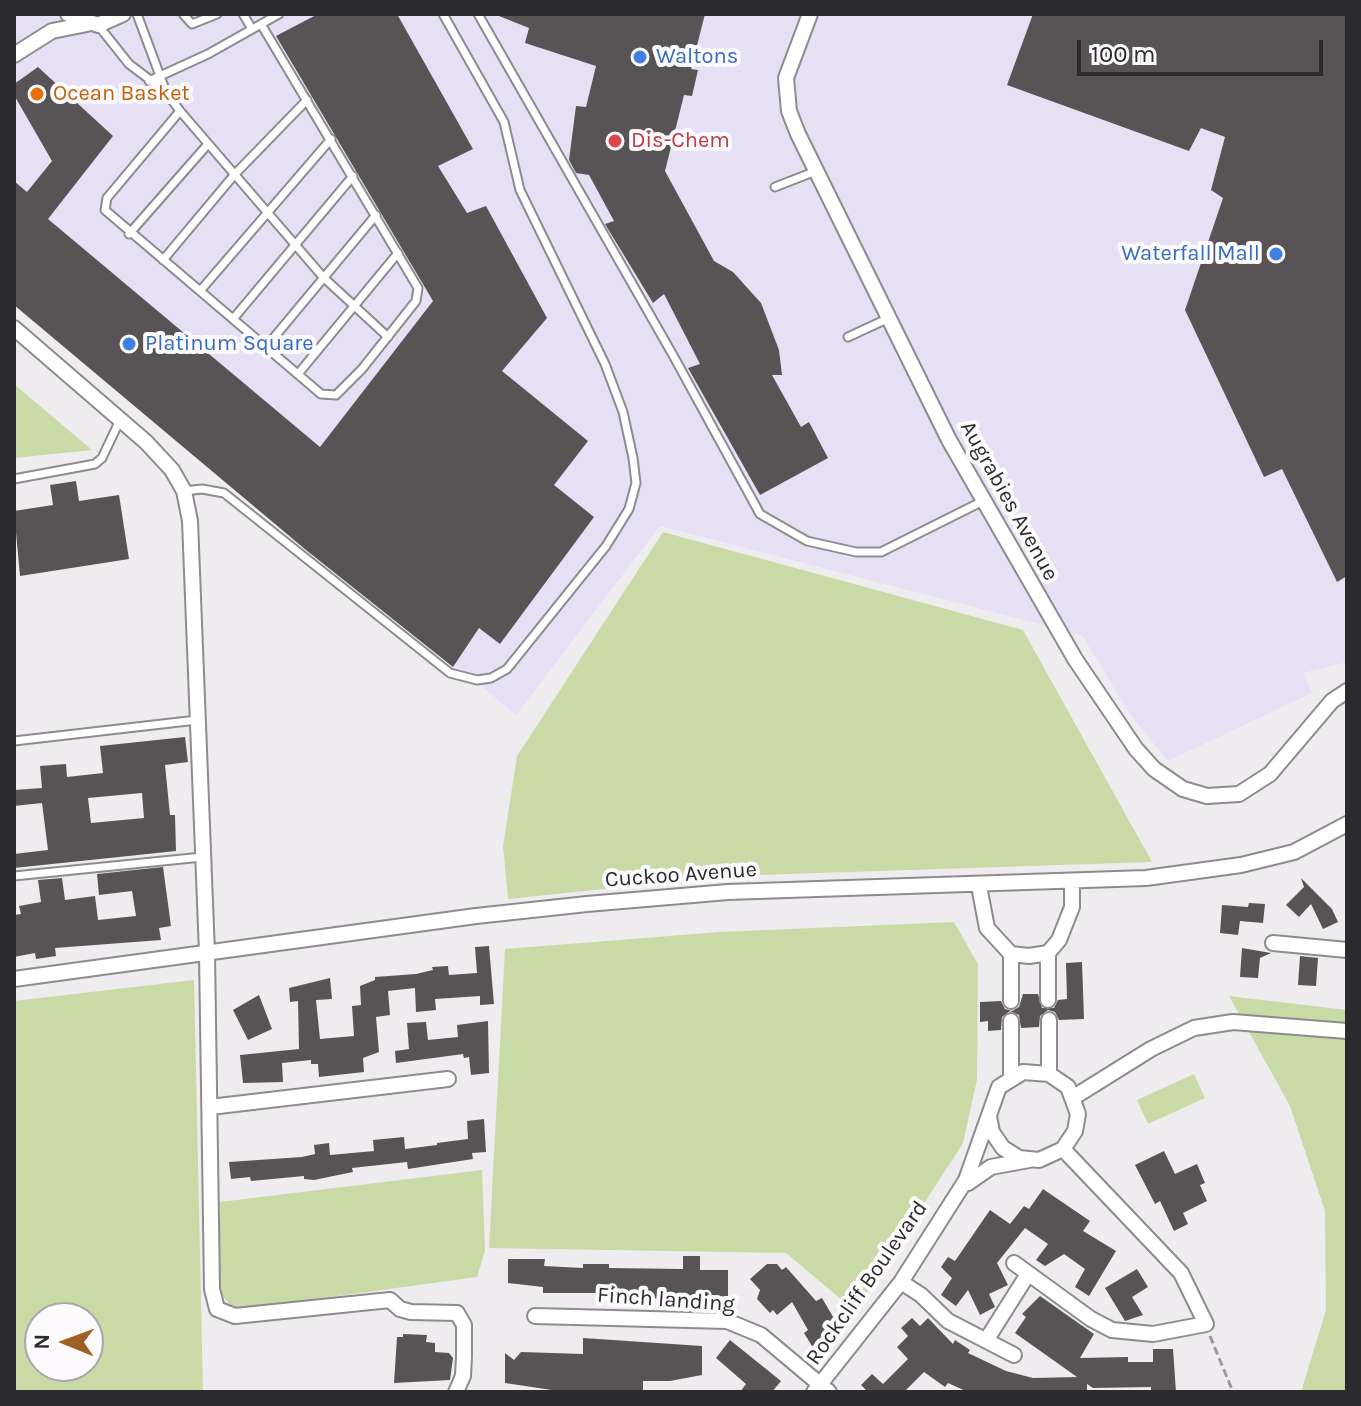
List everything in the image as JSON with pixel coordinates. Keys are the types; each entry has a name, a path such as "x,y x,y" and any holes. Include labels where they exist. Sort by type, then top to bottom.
{"street":[{"path":"68,14 93,24"},
{"path":"14,55 52,31 93,24 123,14"},
{"name":"Augrabies Avenue","path":"810,14 786,78 789,111 889,318 983,501 1075,659 1136,749 1154,769 1183,789 1207,796 1229,796 1257,785 1332,701 1347,691"},
{"path":"14,328 121,418 172,470 184,491 192,553 207,953 212,1289 217,1309 235,1316 390,1300 400,1309 411,1312 457,1313 464,1325 464,1356 463,1376 456,1392"},
{"name":"Cuckoo Avenue","path":"14,979 476,916 619,901 728,892 979,886 1146,878 1241,865 1294,852 1347,824"},
{"path":"1048,1000 1048,953 1068,924 1072,882"},
{"path":"979,886 987,928 1011,954 1029,956 1048,953"},
{"path":"1273,943 1347,950"},
{"path":"1011,954 1011,1001"},
{"path":"1049,1020 1049,1074"},
{"path":"1011,1021 1011,1077"},
{"path":"1074,1097 1151,1049 1194,1028 1233,1022 1347,1031"},
{"path":"1036,1071 1060,1079 1074,1097 1077,1123 1063,1149 1049,1157 991,1167 975,1175 954,1198 971,1170 991,1101 999,1087 1011,1077 1036,1071"},
{"path":"210,1107 448,1079"},
{"path":"989,1116 992,1132 1003,1148 1029,1160"},
{"path":"1014,1263 1091,1319 1112,1330 1153,1334 1206,1324 1181,1273 1063,1149"},
{"name":"Rockcliff Boulevard","path":"822,1389 901,1282 954,1198"},
{"path":"987,1339 1028,1274"},
{"path":"901,1282 921,1295 948,1321 1014,1355"},
{"name":"Finch landing","path":"535,1316 727,1321 761,1335 822,1389"}],"lane":[{"path":"137,14 166,92 180,111 323,277 388,337"},
{"path":"183,14 192,24 217,14"},
{"path":"243,14 252,29"},
{"path":"149,81 279,14"},
{"path":"184,491 202,489 224,493 450,673 477,680 491,678 507,669 606,546 629,509 636,483 633,458 623,412 610,376 520,190 508,130 443,14"},
{"path":"478,14 760,514 807,541 856,552 881,552 983,501"},
{"path":"93,24 118,53 166,92"},
{"path":"180,111 104,204 109,217 321,394 336,395 388,337 416,301 418,292 376,215 261,24"},
{"path":"163,260 235,174 307,100"},
{"path":"200,291 331,139"},
{"path":"129,234 208,144"},
{"path":"775,187 816,171"},
{"path":"233,319 353,176"},
{"path":"266,347 376,215"},
{"path":"298,374 398,253"},
{"path":"848,337 889,318"},
{"path":"14,479 95,464 102,458 121,418"},
{"path":"14,741 197,720"},
{"path":"14,876 202,857"}],"path":[{"path":"1206,1324 1233,1392"}],"shaded area":[{"path":"14,14 1347,14 1347,662 1303,673 1312,693 1168,761 1129,713 1082,635 660,526 516,715 14,297"}],"green space":[{"path":"14,384 92,450 14,458"},
{"path":"663,532 1023,630 1152,862 728,876 508,899 503,846 517,756"},
{"path":"954,922 978,964 977,1080 963,1143 855,1311 786,1253 489,1248 505,949 720,932"},
{"path":"194,980 203,1392 14,1392 14,1001"},
{"path":"1229,996 1347,1010 1347,1392 1301,1392 1326,1310 1325,1211 1290,1106"},
{"path":"1194,1074 1205,1098 1148,1124 1137,1100"},
{"path":"482,1170 485,1251 477,1277 235,1310 220,1293 220,1202"}],"building":[{"name":"Platinum Square","path":"318,14 397,14 473,149 438,166 467,213 486,206 547,318 502,371 588,441 554,485 594,517 500,644 479,628 453,667 306,550 14,305 14,181 27,192 52,161 14,95 14,84 38,67 113,136 48,219 320,447 433,301 276,36"},
{"path":"494,14 705,14 691,69 698,70 692,96 684,95 665,171 714,261 733,272 761,303 779,350 782,375 772,375 801,427 809,422 828,458 760,495 688,368 700,364 664,294 653,303 605,224 614,221 589,175 576,173 569,160 576,106 586,107 596,66 525,43 529,28"},
{"name":"Waterfall Mall","path":"1033,14 1347,14 1347,576 1337,582 1282,469 1264,477 1185,310 1223,198 1211,190 1225,137 1201,128 1189,151 1007,85"},
{"path":"76,481 79,501 119,495 129,559 20,576 14,511 53,505 50,485"},
{"path":"185,737 188,762 165,765 170,815 175,815 176,851 14,868 14,854 48,850 42,803 14,806 14,790 42,788 40,766 66,764 67,777 103,773 100,746","holes":["142,793 144,818 91,823 88,798"]},
{"path":"163,867 171,926 159,928 161,940 55,948 56,956 36,959 35,953 14,957 14,915 21,914 19,906 41,902 38,880 62,878 65,900 95,896 98,920 136,916 132,891 99,895 97,874"},
{"path":"1301,878 1332,909 1338,922 1323,929 1311,904 1299,917 1286,905 1304,887"},
{"path":"1249,903 1265,904 1263,923 1240,921 1238,935 1220,933 1222,905 1248,907"},
{"path":"489,946 494,1004 480,1005 480,996 435,999 436,1010 416,1012 415,988 388,991 390,1015 376,1017 379,1052 363,1058 364,1072 319,1077 318,1064 311,1064 311,1060 282,1063 283,1082 243,1083 240,1055 299,1049 298,1001 290,1002 289,988 330,978 332,999 316,1000 320,1039 354,1036 352,1006 361,1005 360,986 375,980 375,977 416,974 433,970 432,967 448,966 449,975 477,973 475,947"},
{"path":"1242,948 1271,953 1260,958 1258,978 1240,977"},
{"path":"1300,956 1318,958 1316,986 1298,985"},
{"path":"1082,962 1084,1019 1059,1020 1055,1012 1048,1010 1040,1016 1039,1027 1021,1028 1019,1015 1010,1011 1002,1017 1001,1030 988,1031 988,1021 980,1022 980,1002 1001,1001 1005,1009 1012,1011 1019,1007 1023,994 1038,994 1042,1008 1054,1008 1058,1000 1067,999 1066,963"},
{"path":"259,995 272,1029 248,1040 233,1010"},
{"path":"488,1021 489,1073 471,1075 469,1057 464,1058 463,1054 396,1063 395,1051 409,1049 407,1023 426,1022 428,1040 458,1037 457,1025"},
{"path":"484,1119 486,1152 472,1153 473,1159 408,1169 407,1162 352,1168 353,1172 314,1180 304,1179 304,1176 251,1181 250,1177 231,1179 229,1162 302,1157 315,1154 314,1145 329,1143 330,1155 374,1151 373,1140 404,1137 405,1149 437,1145 468,1139 467,1121"},
{"path":"1164,1151 1175,1174 1197,1164 1205,1183 1200,1185 1207,1201 1183,1213 1188,1224 1174,1231 1160,1201 1155,1204 1135,1165"},
{"path":"1043,1189 1090,1221 1083,1231 1116,1251 1089,1296 1075,1287 1085,1269 1064,1254 1045,1266 1036,1260 1048,1244 1025,1228 997,1263 1008,1285 989,1294 995,1307 980,1315 968,1290 956,1306 941,1295 952,1278 941,1267 948,1257 955,1261 990,1210 1010,1224 1024,1206 1029,1209"},
{"path":"683,1256 700,1256 700,1270 728,1270 728,1296 669,1299 637,1298 635,1293 543,1293 543,1287 508,1283 508,1259 545,1259 544,1266 583,1268 583,1264 609,1264 609,1268 683,1269"},
{"path":"767,1264 777,1264 782,1270 786,1267 816,1301 822,1298 839,1327 812,1346 804,1333 808,1330 792,1302 777,1315 773,1310 770,1313 757,1299 760,1290 750,1279"},
{"path":"1137,1269 1148,1287 1132,1297 1143,1315 1125,1321 1105,1288"},
{"path":"1040,1296 1094,1334 1080,1358 1128,1357 1128,1362 1153,1362 1153,1349 1173,1349 1176,1392 1151,1392 1151,1387 1093,1388 1087,1384 1087,1392 968,1392 948,1383 945,1387 924,1372 904,1392 868,1392 861,1385 872,1374 883,1384 908,1359 897,1347 908,1336 901,1328 912,1318 920,1326 928,1318 953,1344 955,1340 970,1350 968,1353 1006,1371 1033,1378 1077,1377 1015,1333 1026,1317 1022,1314"},
{"path":"403,1334 427,1335 426,1342 435,1343 435,1352 449,1353 453,1358 450,1380 394,1383 397,1337 403,1337"},
{"path":"583,1338 702,1346 702,1375 670,1381 643,1381 643,1392 565,1392 505,1383 505,1353 514,1360 521,1352 583,1354"},
{"path":"730,1340 781,1381 772,1392 740,1392 746,1384 716,1358"}],"place":[{"name":"Waltons","path":"640,57"},
{"name":"Ocean Basket","path":"37,94"},
{"name":"Dis-Chem","path":"615,141"},
{"name":"Waterfall Mall","path":"1276,254"},
{"name":"Platinum Square","path":"129,344"}]}
